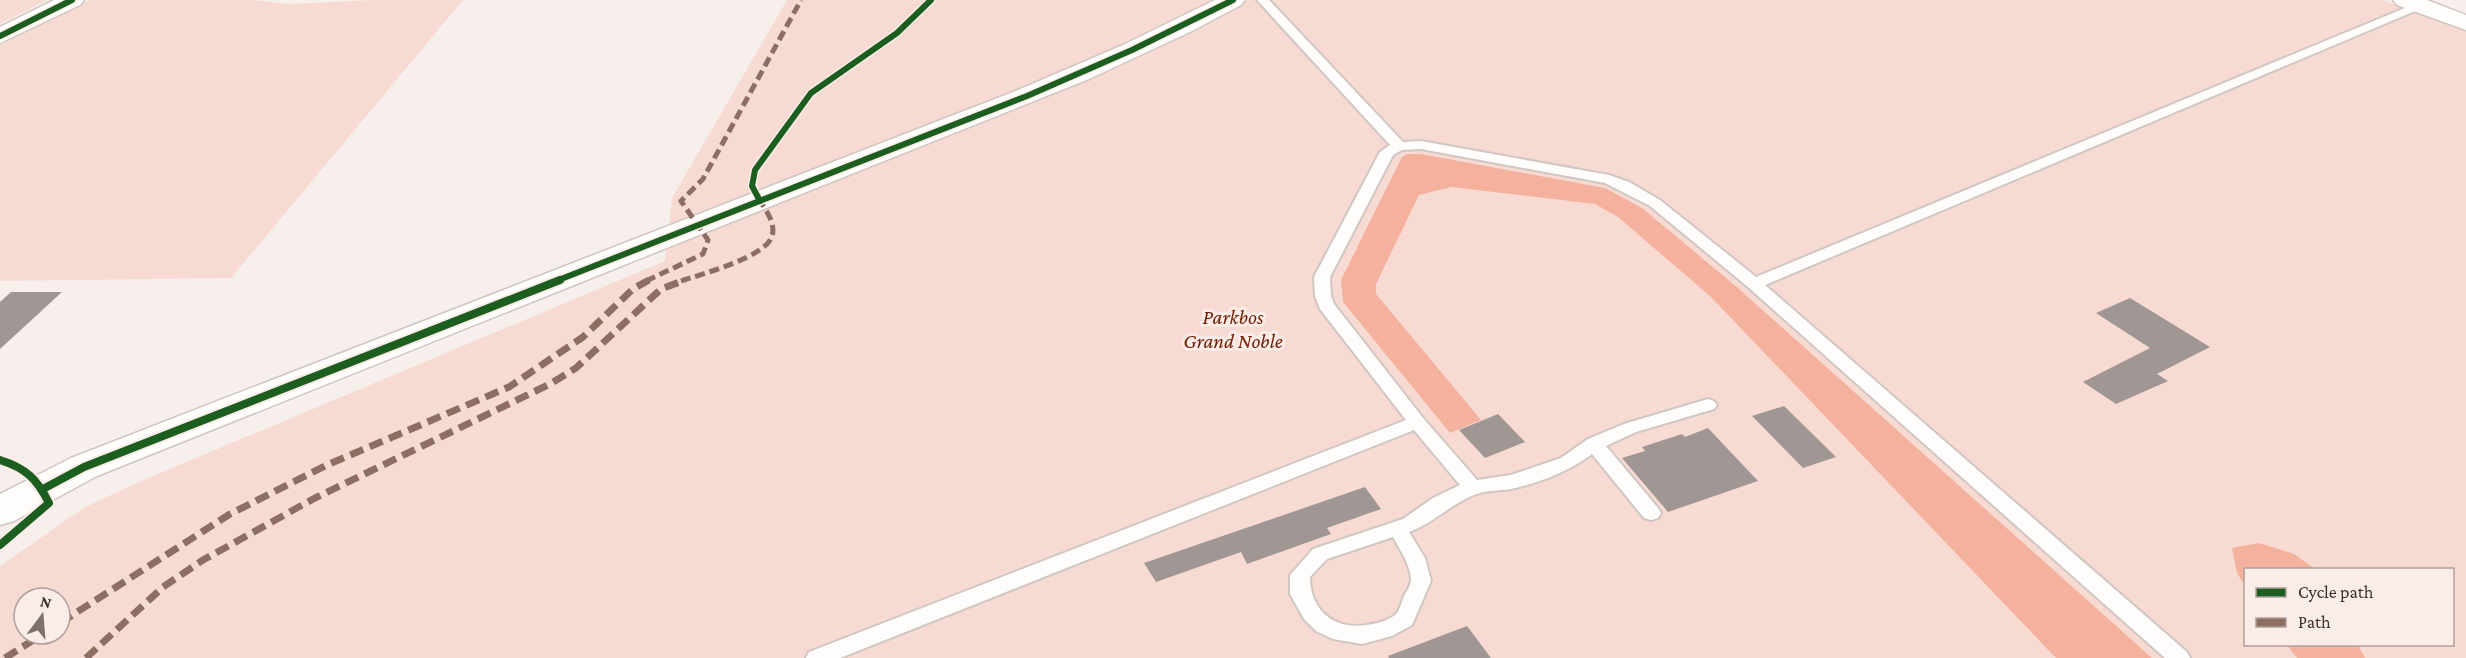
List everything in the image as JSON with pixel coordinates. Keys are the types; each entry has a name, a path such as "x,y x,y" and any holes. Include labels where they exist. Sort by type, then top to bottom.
{"street":[{"path":"0,36 72,0"},
{"path":"0,511 84,467 698,226 1100,65 1177,30 1233,0"},
{"path":"2413,3 2466,23"},
{"path":"0,491 37,478 84,467"}],"lane":[{"path":"1263,0 1399,146"},
{"path":"1754,284 2413,3"},
{"path":"1473,487 1417,422 1326,305 1323,296 1322,278 1388,152 1399,146 1421,145 1609,179 1655,203 1754,284 2179,658"},
{"path":"1398,528 1415,558 1420,581 1405,619 1385,630 1362,635 1340,633 1323,626 1311,613 1300,594 1300,575 1320,554 1398,528 1410,524 1440,503 1473,487 1512,482 1557,467 1568,463 1594,444 1630,428 1708,405"},
{"path":"817,658 1417,422"},
{"path":"1594,444 1651,513"}],"green space":[{"path":"0,0 47,0 0,24"},
{"path":"89,0 251,0 288,4 373,0 463,0 231,278 0,281 0,45"},
{"name":"Parkbos Grand Noble","path":"787,0 2383,0 2466,30 2466,658 0,658 0,566 85,507 139,482 665,261 672,198"}],"shaded area":[{"path":"1407,154 1421,154 1605,188 1642,208 1739,289 2152,658 2056,658 1711,297 1618,217 1595,204 1451,187 1419,195 1376,284 1376,294 1481,420 1450,433 1343,302 1341,280 1402,157"},
{"path":"2259,543 2294,554 2314,568 2244,568 2244,584 2237,573 2232,548"},
{"path":"2288,646 2359,646 2365,658 2297,658"}],"building":[{"path":"11,292 62,292 0,349 0,302"},
{"path":"2130,298 2210,347 2157,374 2168,381 2116,404 2083,382 2150,348 2096,313"},
{"path":"1784,406 1836,457 1803,468 1752,416"},
{"path":"1498,414 1525,442 1485,458 1459,430"},
{"path":"1708,428 1758,481 1668,512 1622,458 1645,451 1642,447 1682,434 1685,437"},
{"path":"1365,487 1381,509 1327,528 1331,534 1247,564 1241,552 1156,582 1144,563"},
{"path":"1467,626 1491,658 1389,658 1388,656"}],"marked path":[{"path":"72,615 230,514 327,465 509,387 583,337 633,289 703,254 708,240 681,201 703,179 801,0"},
{"path":"86,658 163,587 203,560 315,498 550,384 576,368 661,289 754,254 763,248 769,242 773,230 760,201"},
{"path":"5,658 24,646"}],"cycle path":[{"path":"0,36 72,0"},
{"path":"760,201 752,186 755,170 811,93 897,33 931,0"},
{"path":"43,489 84,467 1027,96 1132,50 1233,0"},
{"path":"0,460 18,466 31,474 49,503 0,545"}]}
